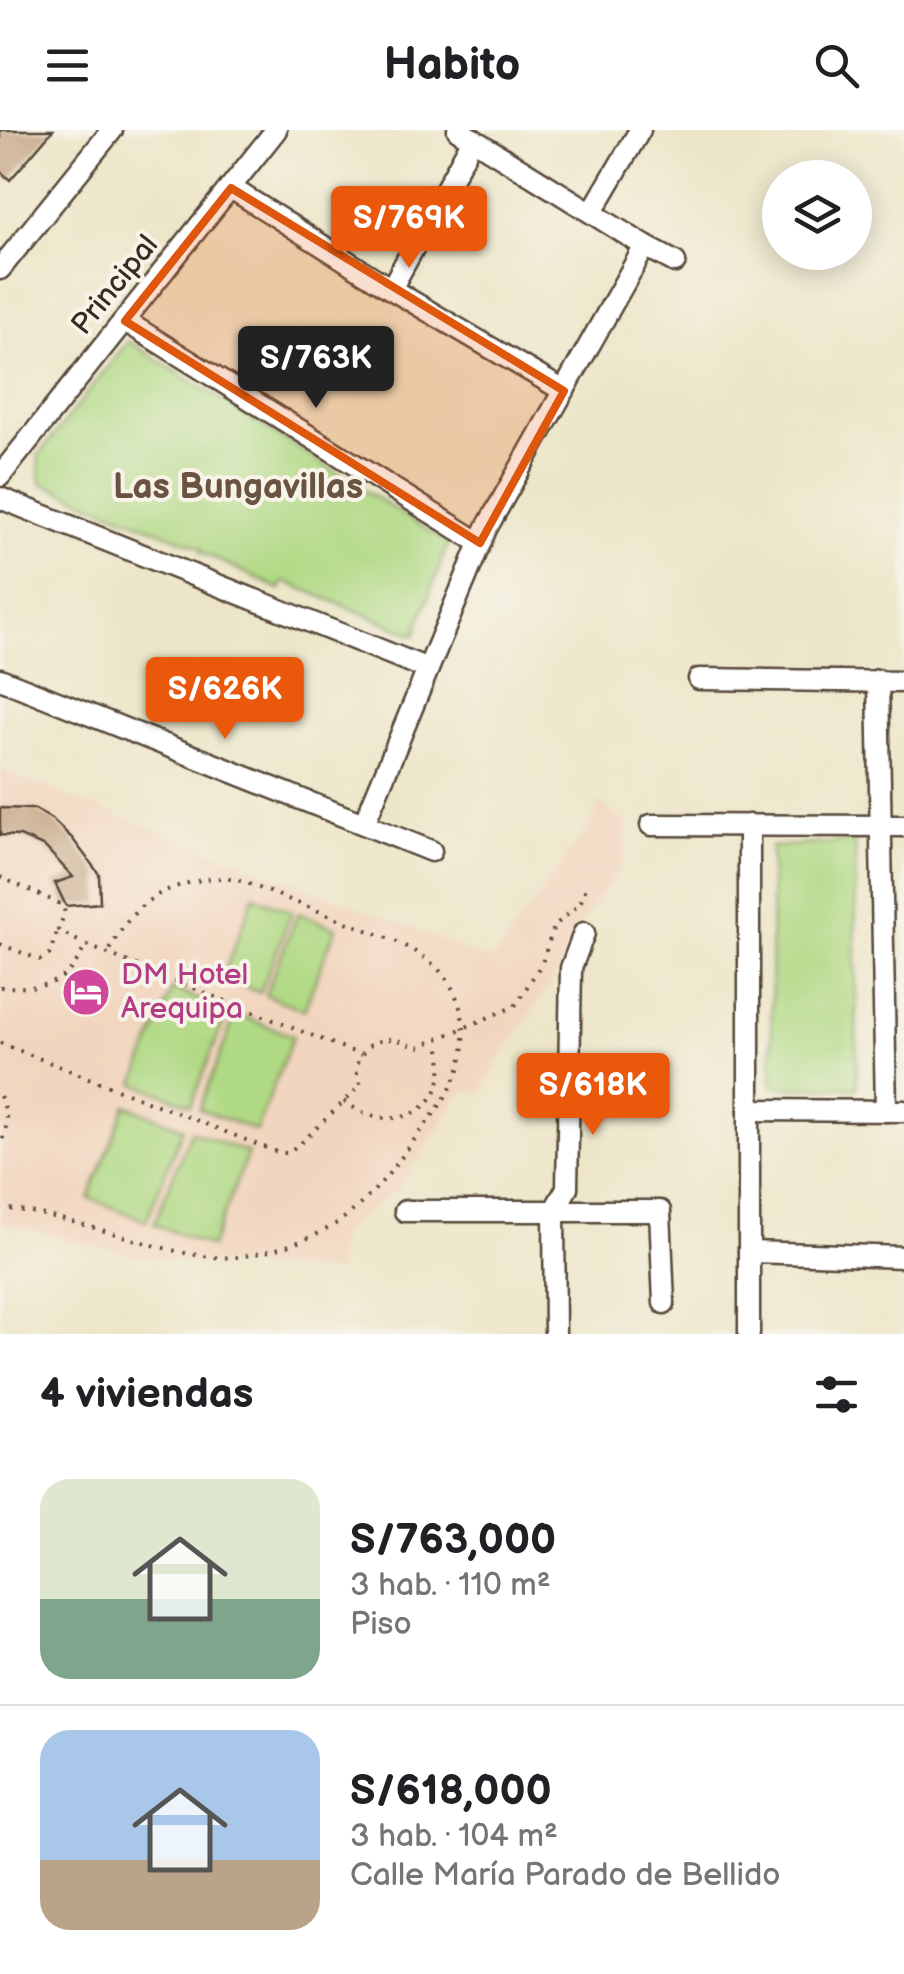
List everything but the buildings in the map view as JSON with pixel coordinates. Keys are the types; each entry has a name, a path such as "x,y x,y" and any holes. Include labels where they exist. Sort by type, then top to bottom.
{"street":[{"path":"0,269 112,130"},
{"name":"Principal","path":"2,470 276,130"},
{"path":"592,212 640,130"},
{"path":"391,289 466,135 675,262"},
{"path":"231,188 564,391"},
{"path":"364,824 480,543 645,246"},
{"path":"125,321 480,543"},
{"path":"0,498 428,669"},
{"path":"0,679 432,851"},
{"path":"699,679 904,682"},
{"path":"749,1110 895,1111 894,971 880,826 878,680"},
{"path":"651,824 904,826"},
{"path":"749,825 749,1334"},
{"path":"554,1334 554,1211 567,1188 571,968 584,933"},
{"path":"405,1210 660,1212 664,1303"},
{"path":"749,1252 904,1257"}],"path":[{"path":"0,877 63,905 65,912 48,955 40,960 0,944"},
{"path":"0,1208 190,1254 235,1257 280,1248 336,1223 386,1178 458,1075 463,1050 461,1011 437,967 417,952 378,934 231,878 211,878 161,891 134,914 108,954"},
{"path":"0,1043 287,1153 360,1085 355,1073 362,1055 372,1044 393,1038 415,1048 516,1006 542,963 554,926 580,904 587,885"},
{"path":"58,930 86,945 362,1055"},
{"path":"0,987 33,988 54,982 68,973 86,945"},
{"path":"344,1102 356,1111 381,1119 412,1115 432,1098 442,1074 438,1041"},
{"path":"0,1096 7,1121 0,1144"}],"highlighted area":[{"path":"231,188 564,391 480,543 125,321"}],"shaded area":[{"path":"0,770 492,961 588,827 600,802 627,823 624,862 573,934 553,980 482,1092 462,1092 398,1189 340,1233 337,1273 139,1257 0,1223"}],"green space":[{"path":"128,341 448,543 415,635 284,581 280,589 201,552 202,548 41,483 38,456"},
{"path":"855,841 857,1088 772,1087 771,847"},
{"path":"254,896 292,912 260,993 222,978"},
{"path":"298,913 336,928 304,1010 265,995"},
{"path":"172,989 228,1011 191,1105 135,1083"},
{"path":"236,1014 293,1036 256,1131 199,1109"},
{"path":"126,1105 183,1128 146,1221 89,1198"},
{"path":"191,1131 248,1153 211,1247 154,1224"}],"place":[{"name":"DM Hotel Arequipa","path":"86,992"}],"district":[{"name":"Las Bungavillas","path":"238,487"}]}
